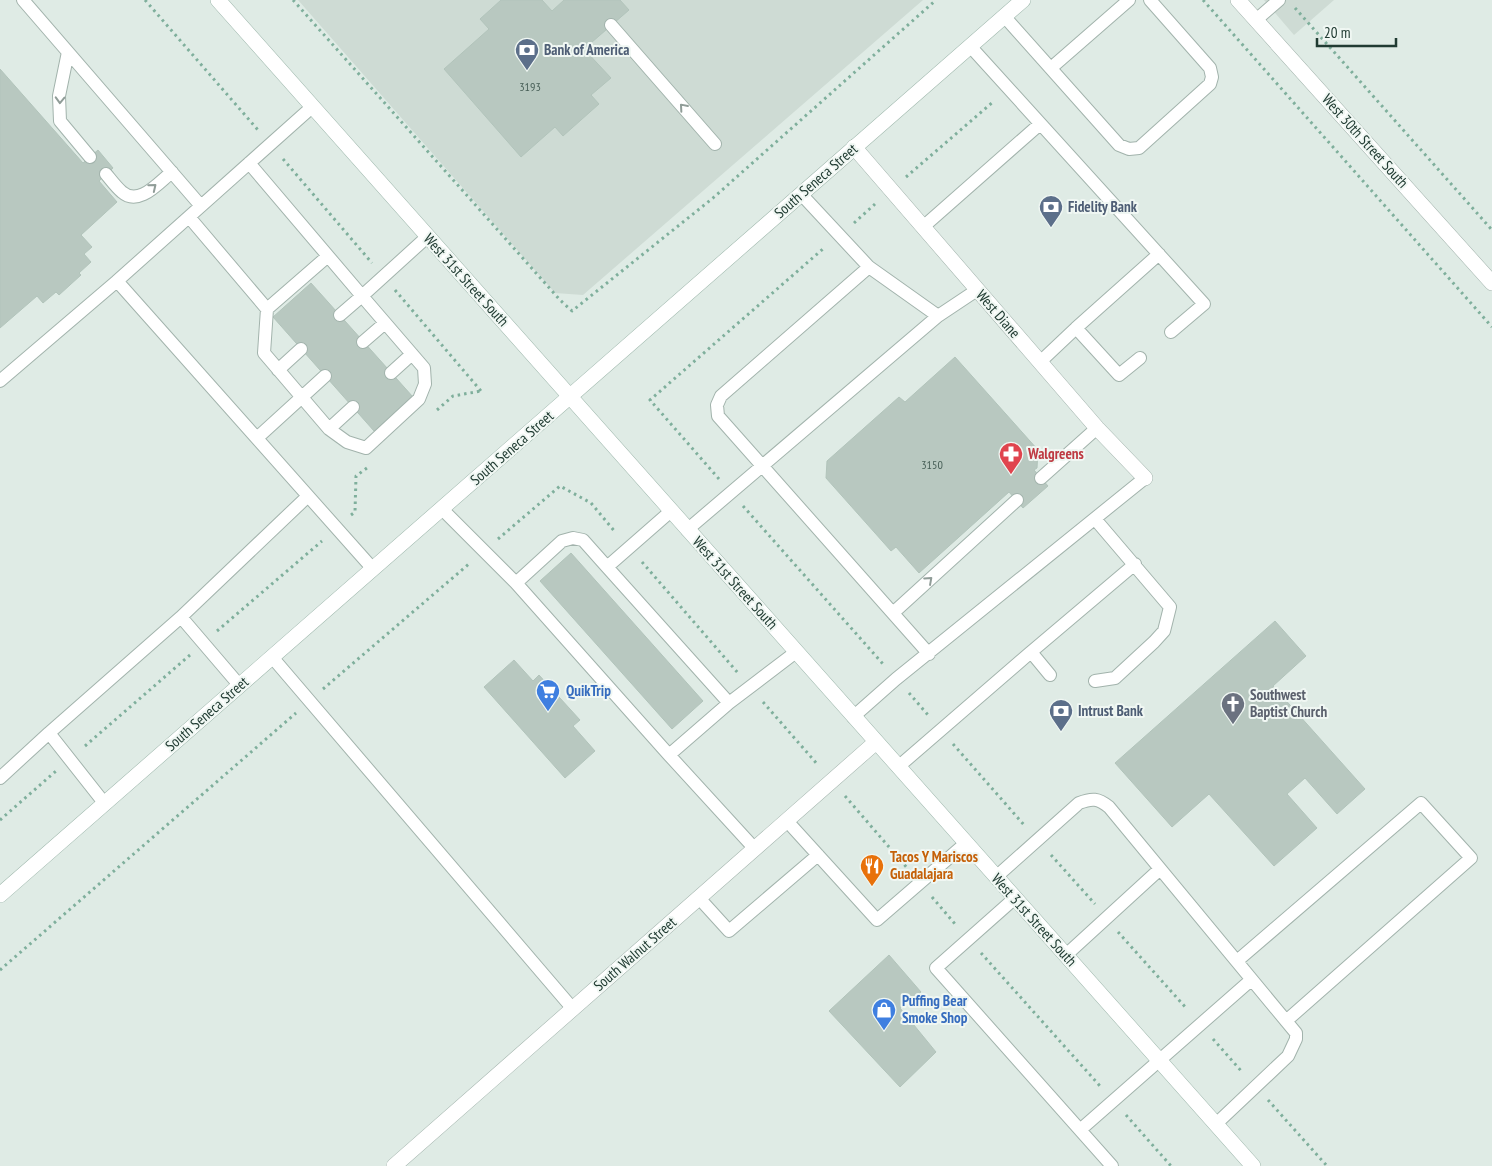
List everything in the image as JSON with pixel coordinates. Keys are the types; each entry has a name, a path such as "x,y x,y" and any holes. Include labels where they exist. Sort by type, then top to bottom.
{"street":[{"name":"West 31st Street South","path":"218,0 1253,1166"},
{"name":"South Seneca Street","path":"0,894 1023,0"},
{"name":"West 30th Street South","path":"1238,0 1492,283"},
{"name":"West Diane","path":"854,148 1097,428 1145,478"},
{"name":"South Walnut Street","path":"394,1166 876,742"}],"lane":[{"path":"23,0 201,206"},
{"path":"1051,68 1129,0"},
{"path":"1256,20 1279,0"},
{"path":"1004,16 1119,145 1129,149 1139,148 1210,84 1212,77 1210,68 1156,2"},
{"path":"611,25 715,144"},
{"path":"970,46 1204,304 1171,332"},
{"path":"68,52 59,96 60,121 90,157"},
{"path":"0,381 117,281 312,107"},
{"path":"923,227 1040,124"},
{"path":"189,217 267,309 264,353 329,429 347,442 366,448 419,399 425,384 424,368 249,163"},
{"path":"106,174 123,194 133,197 143,196 172,172"},
{"path":"801,194 869,266 938,316"},
{"path":"340,315 427,237"},
{"path":"1040,362 1159,254"},
{"path":"267,309 328,256"},
{"path":"869,266 721,396 717,405 718,416 929,654"},
{"path":"117,281 373,569"},
{"path":"687,530 938,316 977,290"},
{"path":"363,342 385,323"},
{"path":"1076,328 1119,375 1140,358"},
{"path":"278,370 302,349"},
{"path":"391,373 412,354"},
{"path":"257,438 325,376"},
{"path":"329,429 353,408"},
{"path":"1041,478 1097,428"},
{"path":"854,717 896,680 1145,478"},
{"path":"0,778 180,616 308,496"},
{"path":"893,613 1016,500"},
{"path":"442,509 516,583 755,849"},
{"path":"607,567 671,511"},
{"path":"1095,518 1170,606 1164,631 1115,678 1095,681"},
{"path":"516,583 562,541 574,538 584,540 729,704"},
{"path":"898,767 1135,564"},
{"path":"180,616 240,686"},
{"path":"669,755 729,704 796,652"},
{"path":"1031,652 1050,675"},
{"path":"272,657 573,1009"},
{"path":"49,733 105,804"},
{"path":"996,877 1079,803 1094,798 1109,807 1296,1034 1296,1039 1288,1056 1216,1124"},
{"path":"1236,961 1422,803 1471,858 1286,1021"},
{"path":"787,821 877,920 966,843"},
{"path":"699,898 729,931 818,855"},
{"path":"1066,955 1160,869"},
{"path":"1015,898 936,968 1112,1166"},
{"path":"1080,1130 1251,980"}],"path":[{"path":"145,0 481,391 453,396 431,414"},
{"path":"292,0 560,300 572,311 712,198 936,0"},
{"path":"1203,0 1492,327"},
{"path":"1295,7 1492,230"},
{"path":"0,820 355,512 356,476 371,464"},
{"path":"0,970 560,486 591,503 968,939 1171,1166"}],"shaded area":[{"path":"298,0 923,0 583,295 555,293"},
{"path":"1264,0 1334,0 1294,35"}],"building":[{"path":"501,0 542,0 552,11 564,0 620,0 629,10 584,49 611,78 591,95 599,104 563,136 555,127 521,157 444,69 489,29 480,19"},
{"path":"0,69 83,163 98,150 113,168 99,181 117,202 81,235 92,247 84,254 91,262 79,273 81,275 59,295 56,292 43,303 37,296 0,328"},
{"path":"311,283 413,397 374,431 273,317"},
{"name":"Walgreens","path":"955,357 1038,450 1037,468 1034,470 1048,486 1023,508 1009,492 919,573 896,547 891,551 826,478 827,461 899,397 905,402"},
{"path":"571,553 703,701 672,729 540,581"},
{"name":"Southwest Baptist Church","path":"1275,621 1306,656 1273,686 1365,789 1337,814 1305,778 1287,794 1317,828 1274,866 1209,794 1172,827 1115,763"},
{"path":"514,660 533,681 539,675 580,720 573,726 595,751 565,778 484,687"},
{"name":"Puffing Bear Smoke Shop","path":"889,955 921,992 900,1008 936,1052 900,1087 829,1011"}],"place":[{"name":"Bank of America","path":"527,71"},
{"name":"Fidelity Bank","path":"1051,228"},
{"name":"Walgreens","path":"1011,475"},
{"name":"QuikTrip","path":"548,712"},
{"name":"Southwest Baptist Church","path":"1233,725"},
{"name":"Intrust Bank","path":"1061,732"},
{"name":"Tacos Y Mariscos Guadalajara","path":"872,887"},
{"name":"Puffing Bear Smoke Shop","path":"884,1031"}]}
